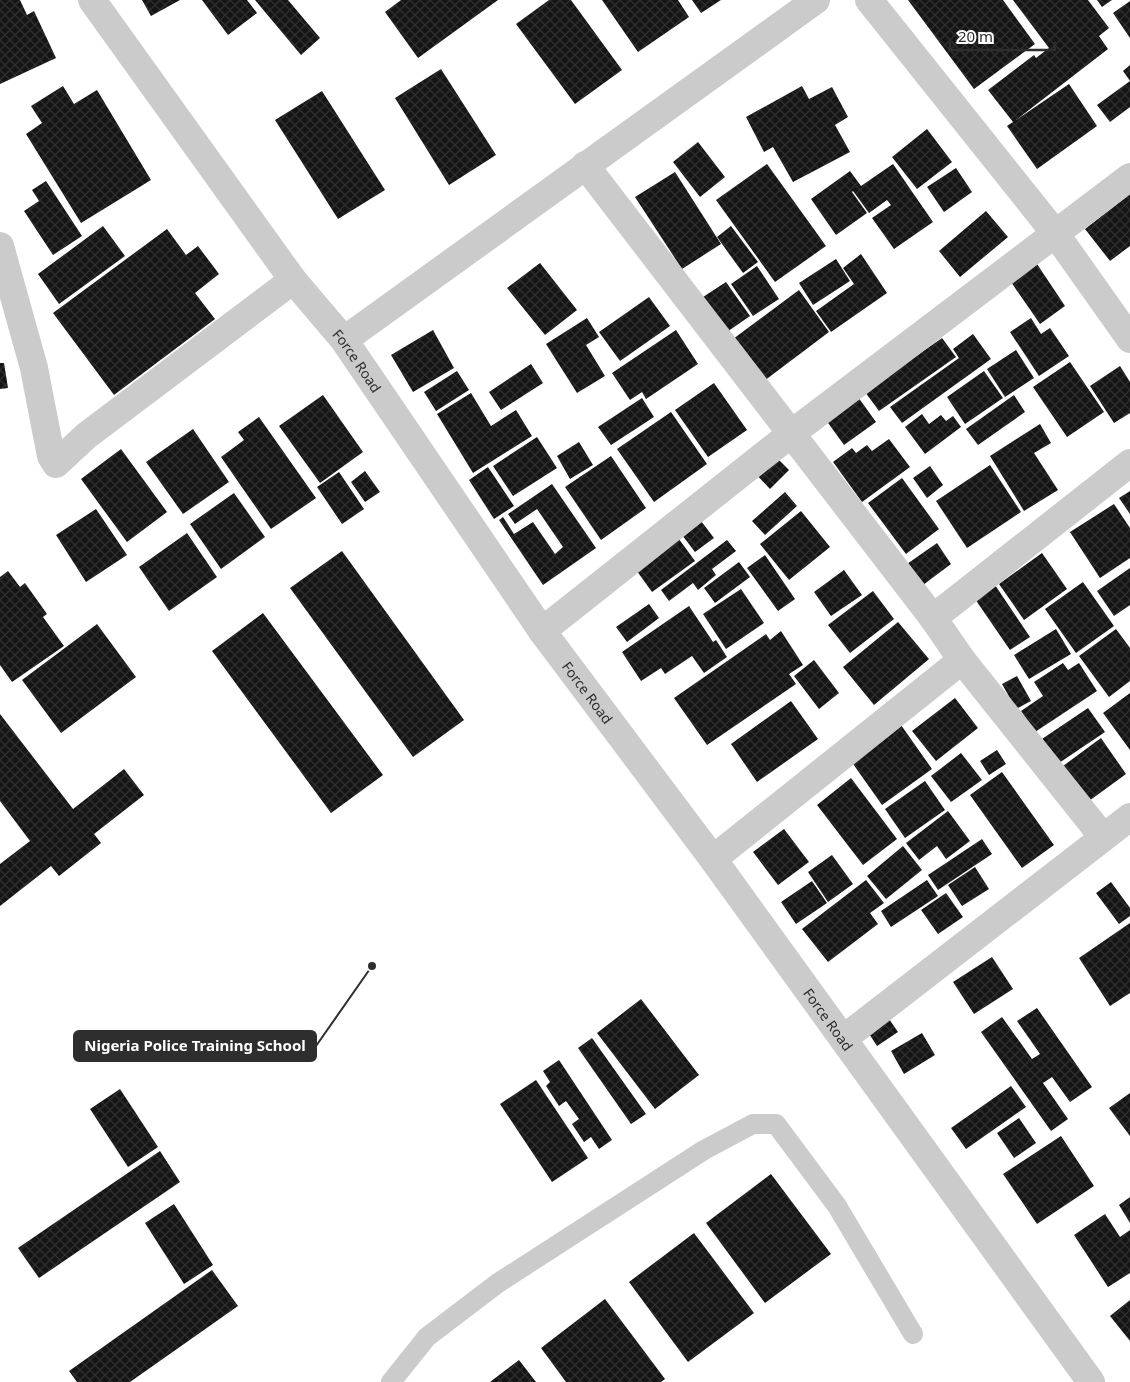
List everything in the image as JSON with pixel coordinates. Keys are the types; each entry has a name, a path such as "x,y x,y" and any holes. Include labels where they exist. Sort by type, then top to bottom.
{"street":[{"name":"Force Road","path":"92,0 293,280 344,340 542,631 712,859 1091,1382"},
{"path":"344,340 816,0"},
{"path":"869,0 1054,233 1130,339"},
{"path":"585,166 792,433 933,618 962,660 1103,838"},
{"path":"542,631 792,433 1130,176"},
{"path":"0,246 34,368 51,456 56,464 86,436 293,280"},
{"path":"933,618 1130,463"},
{"path":"712,859 962,660"},
{"path":"843,1039 1130,817"}],"lane":[{"path":"391,1382 427,1337 498,1283 704,1150 753,1124 776,1124 837,1206 912,1334"}],"building":[{"path":"0,0 20,0 27,15 34,11 56,58 0,84"},
{"path":"142,0 180,0 151,16"},
{"path":"202,0 247,0 257,13 228,35"},
{"path":"255,0 288,0 320,38 301,55"},
{"path":"401,0 498,0 418,58 385,12"},
{"path":"549,0 571,0 622,70 575,104 516,24"},
{"path":"602,0 678,0 689,17 638,52"},
{"path":"692,0 721,0 701,13"},
{"path":"908,0 1003,0 1035,44 974,89"},
{"path":"1013,0 1088,0 1109,28 1099,36 1108,49 1016,120 1069,84 1097,126 1037,169 1007,126 1013,122 988,90 1034,55 1036,58 1049,48"},
{"path":"1097,0 1112,0 1102,7"},
{"path":"1130,1 1130,38 1113,13"},
{"path":"1130,65 1130,81 1123,71"},
{"path":"441,69 496,155 449,185 395,98"},
{"path":"1130,81 1130,107 1110,122 1097,105"},
{"path":"63,86 74,104 97,90 151,180 81,223 26,134 42,123 31,106"},
{"path":"802,86 809,99 832,87 848,117 835,125 850,152 793,182 773,147 764,152 746,117"},
{"path":"322,91 385,190 338,219 275,120"},
{"path":"927,129 952,162 917,189 892,157"},
{"path":"698,142 725,177 700,197 673,162"},
{"path":"767,164 826,246 775,282 716,200"},
{"path":"893,164 933,222 894,249 872,218 891,205 887,200 869,213 853,191 867,213 836,235 811,199 850,171 861,186"},
{"path":"956,168 972,192 944,212 927,187"},
{"path":"675,172 721,244 682,269 635,197"},
{"path":"46,181 82,236 53,255 24,211 39,201 32,190"},
{"path":"1130,194 1130,246 1110,261 1085,229"},
{"path":"986,211 1008,237 960,277 939,251"},
{"path":"103,226 125,256 59,304 38,274"},
{"path":"731,226 758,262 743,273 717,237"},
{"path":"167,229 186,255 198,246 219,274 195,293 215,319 114,395 53,313"},
{"path":"861,254 887,293 831,332 816,311 854,284 843,268"},
{"path":"836,259 850,281 813,305 799,283"},
{"path":"540,263 577,310 545,335 507,288"},
{"path":"1037,264 1065,306 1040,324 1011,282"},
{"path":"757,266 779,299 753,316 731,284"},
{"path":"726,282 750,316 727,332 703,297"},
{"path":"799,290 829,332 764,381 733,339"},
{"path":"649,297 670,326 620,361 599,332"},
{"path":"587,318 599,337 586,345 605,376 577,393 546,344"},
{"path":"1031,318 1041,334 1050,328 1069,356 1039,376 1010,332"},
{"path":"433,330 454,368 413,392 391,355"},
{"path":"676,330 698,364 646,399 642,392 630,400 612,373"},
{"path":"973,334 991,359 902,423 890,407 959,358 953,349"},
{"path":"942,338 956,357 879,411 865,392"},
{"path":"1016,350 1034,378 1005,397 987,369"},
{"path":"1070,362 1104,412 1067,437 1033,387"},
{"path":"0,363 4,363 8,388 0,389"},
{"path":"531,364 543,383 501,410 489,392"},
{"path":"1120,366 1130,382 1130,413 1114,423 1090,386"},
{"path":"457,371 469,390 436,411 424,392"},
{"path":"984,371 1003,398 965,424 947,397"},
{"path":"714,383 747,430 708,457 675,410"},
{"path":"471,393 491,426 516,410 532,436 473,473 437,414"},
{"path":"323,395 363,452 320,483 279,426"},
{"path":"1014,395 1025,412 978,445 966,429"},
{"path":"858,397 876,422 844,445 826,420"},
{"path":"642,398 654,417 611,445 598,427"},
{"path":"671,412 707,464 654,502 617,449"},
{"path":"922,414 929,424 941,415 946,421 953,416 961,427 925,454 905,427"},
{"path":"259,417 316,498 271,529 221,457 244,440 238,432"},
{"path":"1040,424 1051,443 1034,453 1058,490 1024,511 990,456"},
{"path":"193,429 229,482 183,514 146,462"},
{"path":"537,437 557,468 513,496 493,466"},
{"path":"889,439 910,467 862,502 833,462 852,448 856,453 867,445 872,451"},
{"path":"579,442 593,465 570,479 557,456"},
{"path":"121,449 167,512 127,542 81,479"},
{"path":"773,454 789,470 770,489 754,472"},
{"path":"611,456 646,508 601,540 565,487"},
{"path":"990,465 1021,512 967,548 936,501"},
{"path":"930,466 943,485 927,498 913,478"},
{"path":"488,467 514,506 494,519 469,480"},
{"path":"365,471 380,492 365,502 351,482"},
{"path":"339,472 364,509 342,524 317,487"},
{"path":"902,478 939,529 906,554 868,503"},
{"path":"552,484 596,548 543,585 499,520 503,517 514,534 533,522 555,554 563,547 537,509 515,524 508,514"},
{"path":"1130,491 1130,514 1119,498"},
{"path":"785,492 797,506 765,535 752,521"},
{"path":"234,493 265,537 221,569 190,524"},
{"path":"1114,504 1130,528 1130,558 1100,578 1070,532"},
{"path":"96,509 127,555 86,582 56,535"},
{"path":"801,511 830,547 789,580 760,544"},
{"path":"698,517 714,538 695,552 679,531"},
{"path":"187,533 217,577 169,611 139,567"},
{"path":"676,535 695,561 652,592 634,567"},
{"path":"727,540 736,551 712,569 716,575 698,590 693,583 669,601 661,590"},
{"path":"937,543 951,564 923,585 907,564"},
{"path":"342,551 464,720 413,757 290,588"},
{"path":"1042,553 1067,589 1024,620 999,584"},
{"path":"765,555 795,599 778,611 747,568"},
{"path":"739,562 750,577 715,603 704,588"},
{"path":"1130,568 1130,605 1114,616 1097,591"},
{"path":"844,570 862,595 831,616 814,592"},
{"path":"8,571 20,587 25,583 47,614 43,617 64,646 12,682 0,665 0,577"},
{"path":"1083,582 1114,626 1076,653 1045,609"},
{"path":"995,585 1030,637 1010,650 975,599"},
{"path":"741,589 764,623 726,649 703,614"},
{"path":"873,591 894,619 850,653 828,625"},
{"path":"649,604 659,618 627,642 616,627"},
{"path":"689,606 713,642 716,640 727,657 704,673 692,656 665,674 661,668 641,681 622,652"},
{"path":"263,613 383,775 331,813 212,651"},
{"path":"898,622 929,659 874,705 843,667"},
{"path":"97,624 136,677 61,733 22,680"},
{"path":"1056,629 1071,654 1029,679 1014,655"},
{"path":"1116,629 1130,648 1130,681 1109,697 1079,656"},
{"path":"781,631 803,665 789,674 796,684 707,745 674,698 766,634 770,640"},
{"path":"814,660 839,693 819,709 794,676"},
{"path":"1063,663 1068,670 1079,663 1097,691 1035,732 1021,711 1043,696 1034,682"},
{"path":"1017,676 1031,701 1016,709 1002,684"},
{"path":"1130,693 1130,750 1103,713"},
{"path":"955,698 978,728 936,761 912,731"},
{"path":"791,701 818,739 757,782 731,744"},
{"path":"1088,708 1105,732 1059,763 1042,739"},
{"path":"0,714 73,809 124,769 144,795 94,834 101,843 59,876 51,866 0,906 0,864 30,841 0,801"},
{"path":"901,725 932,769 882,805 851,761"},
{"path":"1101,738 1126,774 1089,801 1063,766"},
{"path":"997,750 1006,764 989,775 980,761"},
{"path":"961,753 982,780 951,802 931,776"},
{"path":"1002,772 1054,845 1022,868 970,795"},
{"path":"851,778 897,839 863,865 817,805"},
{"path":"925,781 945,810 905,838 885,809"},
{"path":"948,811 970,841 946,859 937,846 919,860 906,843"},
{"path":"784,829 809,862 778,885 753,852"},
{"path":"982,839 992,854 938,890 928,875"},
{"path":"903,846 922,870 886,899 867,876"},
{"path":"832,855 853,884 828,902 808,872"},
{"path":"975,867 989,889 962,906 948,885"},
{"path":"866,880 884,903 870,913 878,924 828,962 802,929"},
{"path":"927,880 938,896 891,927 881,911"},
{"path":"812,881 827,903 796,924 781,902"},
{"path":"1111,882 1130,908 1130,916 1119,924 1096,893"},
{"path":"946,893 963,917 938,934 921,910"},
{"path":"1130,923 1130,993 1110,1006 1079,958"},
{"path":"992,957 1013,989 974,1014 953,982"},
{"path":"641,999 699,1075 655,1109 597,1033"},
{"path":"1037,1008 1092,1087 1070,1102 1052,1077 1043,1083 1068,1119 1051,1131 981,1032 1002,1017 1032,1059 1040,1054 1017,1021"},
{"path":"887,1016 898,1032 877,1046 866,1029"},
{"path":"922,1033 935,1055 904,1074 891,1051"},
{"path":"592,1038 646,1114 631,1124 578,1048"},
{"path":"559,1060 612,1140 599,1149 591,1137 584,1142 572,1124 579,1119 566,1101 559,1106 546,1086 550,1082 543,1071"},
{"path":"536,1080 588,1158 552,1182 500,1104"},
{"path":"1011,1086 1026,1107 966,1149 951,1128"},
{"path":"120,1089 158,1147 128,1167 90,1109"},
{"path":"1130,1093 1130,1136 1109,1108"},
{"path":"1019,1118 1036,1143 1014,1158 997,1133"},
{"path":"1061,1136 1094,1186 1037,1224 1003,1174"},
{"path":"160,1151 180,1182 39,1278 18,1248"},
{"path":"771,1174 831,1254 765,1303 706,1223"},
{"path":"1130,1197 1130,1223 1119,1205"},
{"path":"174,1204 213,1265 184,1284 145,1223"},
{"path":"1105,1214 1120,1237 1130,1230 1130,1273 1108,1287 1074,1235"},
{"path":"694,1233 754,1313 688,1362 629,1282"},
{"path":"212,1270 238,1306 130,1382 77,1382 69,1371"},
{"path":"605,1299 665,1379 661,1382 566,1382 541,1348"},
{"path":"1130,1300 1130,1341 1110,1316"},
{"path":"519,1360 536,1382 490,1382"}],"place":[{"name":"Nigeria Police Training School","path":"372,966"}]}
